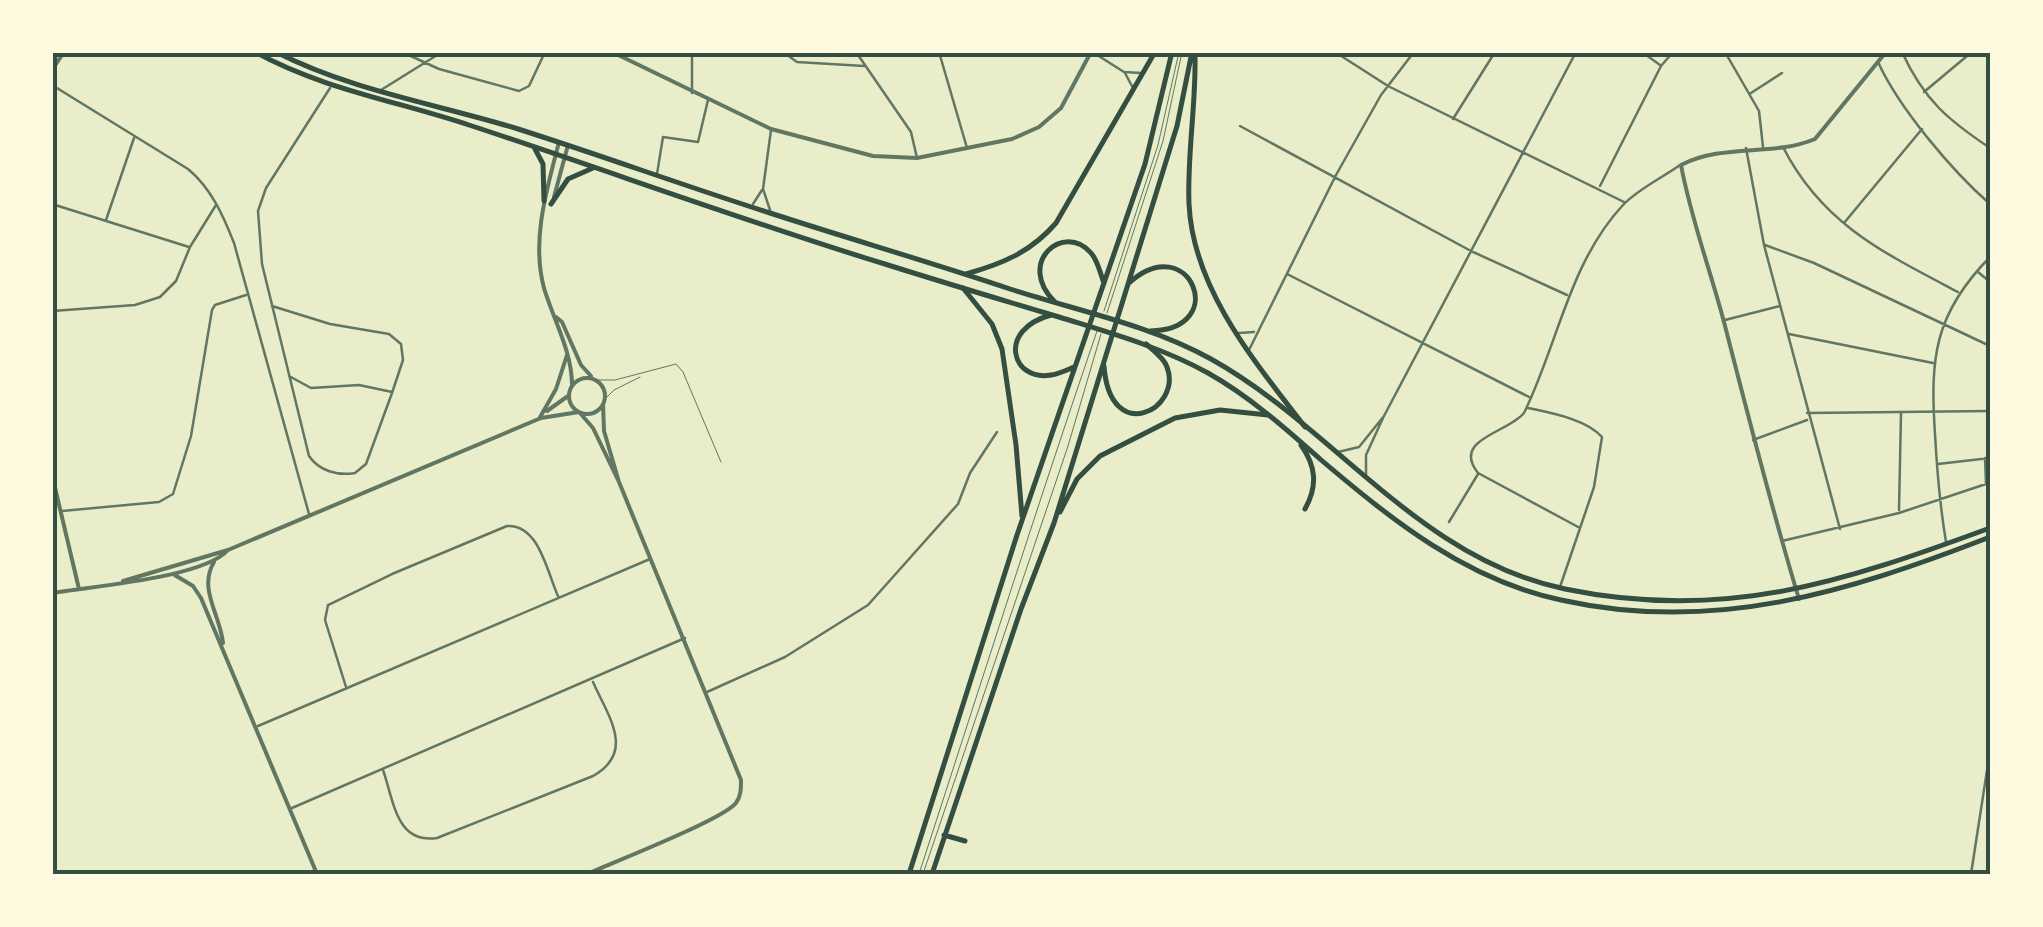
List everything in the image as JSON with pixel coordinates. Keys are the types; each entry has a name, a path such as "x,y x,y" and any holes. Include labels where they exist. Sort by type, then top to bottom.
{"main road":[{"path":"255,52 331,85 464,123 852,254 1146,344 1215,377 1434,548 1510,586 1591,606 1690,614 1743,610 1799,600 1925,562 1990,537"},
{"path":"276,52 336,77 559,142 856,241 1150,331 1227,368 1417,520 1462,550 1509,572 1560,588 1690,602 1741,600 1873,569 1990,528"},
{"path":"966,274 1014,258 1049,231 1072,200 1155,52"},
{"path":"909,874 1022,522 1151,145 1178,52"},
{"path":"932,874 1054,523 1177,126 1193,52"},
{"path":"1193,52 1189,204 1207,280 1238,334 1304,427"},
{"path":"331,85 336,77"},
{"path":"533,147 542,160 544,201"},
{"path":"552,204 568,179 595,168"},
{"path":"852,254 856,241"},
{"path":"1055,302 1043,288 1038,269 1044,254 1056,245 1070,242 1085,247 1094,257 1104,283"},
{"path":"1127,285 1147,270 1170,266 1184,273 1194,286 1196,301 1191,316 1177,327 1150,331"},
{"path":"963,288 992,324 1002,349 1022,522"},
{"path":"1051,315 1024,327 1016,341 1017,357 1026,370 1041,376 1074,367"},
{"path":"1103,362 1106,387 1114,404 1132,413 1151,410 1165,396 1169,377 1167,366 1146,344"},
{"path":"1054,523 1078,478 1113,447 1190,414 1220,410 1268,415"},
{"path":"1297,438 1310,459 1314,477 1313,492 1305,509"},
{"path":"1340,475 1349,465"},
{"path":"1690,602 1690,614"},
{"path":"944,834 965,841"}],"street":[{"path":"52,70 64,52"},
{"path":"402,52 426,64 519,92 531,84 545,52"},
{"path":"382,90 442,52"},
{"path":"612,52 771,128 873,156 916,158 1012,140 1052,118 1092,52 1124,72 1134,90"},
{"path":"692,52 692,93"},
{"path":"782,52 797,62 865,66"},
{"path":"856,52 911,132 916,158"},
{"path":"939,52 968,150"},
{"path":"1335,52 1388,86 1626,202"},
{"path":"1250,350 1336,175 1388,86 1414,52"},
{"path":"1453,119 1495,52"},
{"path":"1370,482 1364,459 1383,417 1576,52"},
{"path":"1642,52 1662,66"},
{"path":"1599,187 1673,52"},
{"path":"1726,52 1751,92 1762,124 1763,147"},
{"path":"1580,528 1478,473 1471,461 1474,444 1511,426 1527,408 1568,296 1595,245 1626,202 1681,165 1702,156 1746,148 1804,144 1822,134 1854,88 1886,52"},
{"path":"1902,52 1923,93 1954,124 1990,148"},
{"path":"1923,93 1967,56"},
{"path":"1878,62 1922,128 1990,204"},
{"path":"1124,72 1144,72"},
{"path":"1751,92 1782,73"},
{"path":"52,85 195,176 216,204 234,242 310,517"},
{"path":"272,306 330,324 378,330 396,337 401,344 403,360 392,392 366,464 355,473 333,473 314,463 310,456 272,306 257,224 260,200 331,85"},
{"path":"656,175 661,138 698,142 708,100"},
{"path":"1240,126 1471,251 1568,296"},
{"path":"771,128 763,189 764,200 774,214"},
{"path":"1843,224 1922,128"},
{"path":"106,221 134,136"},
{"path":"540,419 568,394 572,384 540,267 544,201 559,142"},
{"path":"544,214 552,204 568,145"},
{"path":"1782,146 1816,199 1843,224 1893,258 1959,292"},
{"path":"1746,148 1764,245 1840,529"},
{"path":"1681,165 1690,213 1799,600"},
{"path":"748,206 763,189"},
{"path":"52,204 190,247"},
{"path":"52,311 135,305 160,297 176,281 190,247 216,204"},
{"path":"1764,245 1814,264 1990,346"},
{"path":"1947,544 1938,500 1933,363 1959,292 1990,257"},
{"path":"1976,271 1990,282"},
{"path":"1286,274 1531,397"},
{"path":"61,511 169,498 176,489 191,436 213,308 248,294"},
{"path":"1723,321 1780,306"},
{"path":"556,317 562,322 581,365 604,388 604,431 619,482"},
{"path":"1238,334 1256,331"},
{"path":"1788,334 1933,363"},
{"path":"540,419 556,389 567,355"},
{"path":"288,375 311,388 359,385 392,392"},
{"path":"572,384 581,378 595,379"},
{"path":"568,394 571,405 593,428 619,482 737,765 741,793 734,805 714,817 587,874"},
{"path":"52,594 123,581 228,550 540,419 579,412 591,414 604,402"},
{"path":"1527,408 1567,418 1602,437 1598,473 1560,588"},
{"path":"1807,413 1990,411"},
{"path":"1900,513 1901,412"},
{"path":"1334,452 1359,447 1383,417"},
{"path":"1753,440 1808,420"},
{"path":"707,692 785,657 868,605 954,510 970,473 996,432"},
{"path":"1781,542 1900,513 1987,483 1988,458 1936,464"},
{"path":"1449,522 1478,473"},
{"path":"52,475 79,589"},
{"path":"346,688 325,620 328,605 392,574 516,525 530,534 558,598"},
{"path":"223,643 207,588 208,573 228,550"},
{"path":"256,727 651,558"},
{"path":"123,581 173,574 216,560"},
{"path":"173,574 198,592 223,643 318,874"},
{"path":"290,809 685,638"},
{"path":"382,768 402,824 414,838 423,840 437,838 593,776 606,769 617,746 615,732 592,680"},
{"path":"1971,874 1990,751"}],"lane":[{"path":"1105,315 1156,155 1178,52"},
{"path":"921,874 1097,330"},
{"path":"921,874 1052,494 1102,332"},
{"path":"595,379 611,381 666,364 680,368 721,462"},
{"path":"604,402 642,374"}]}
